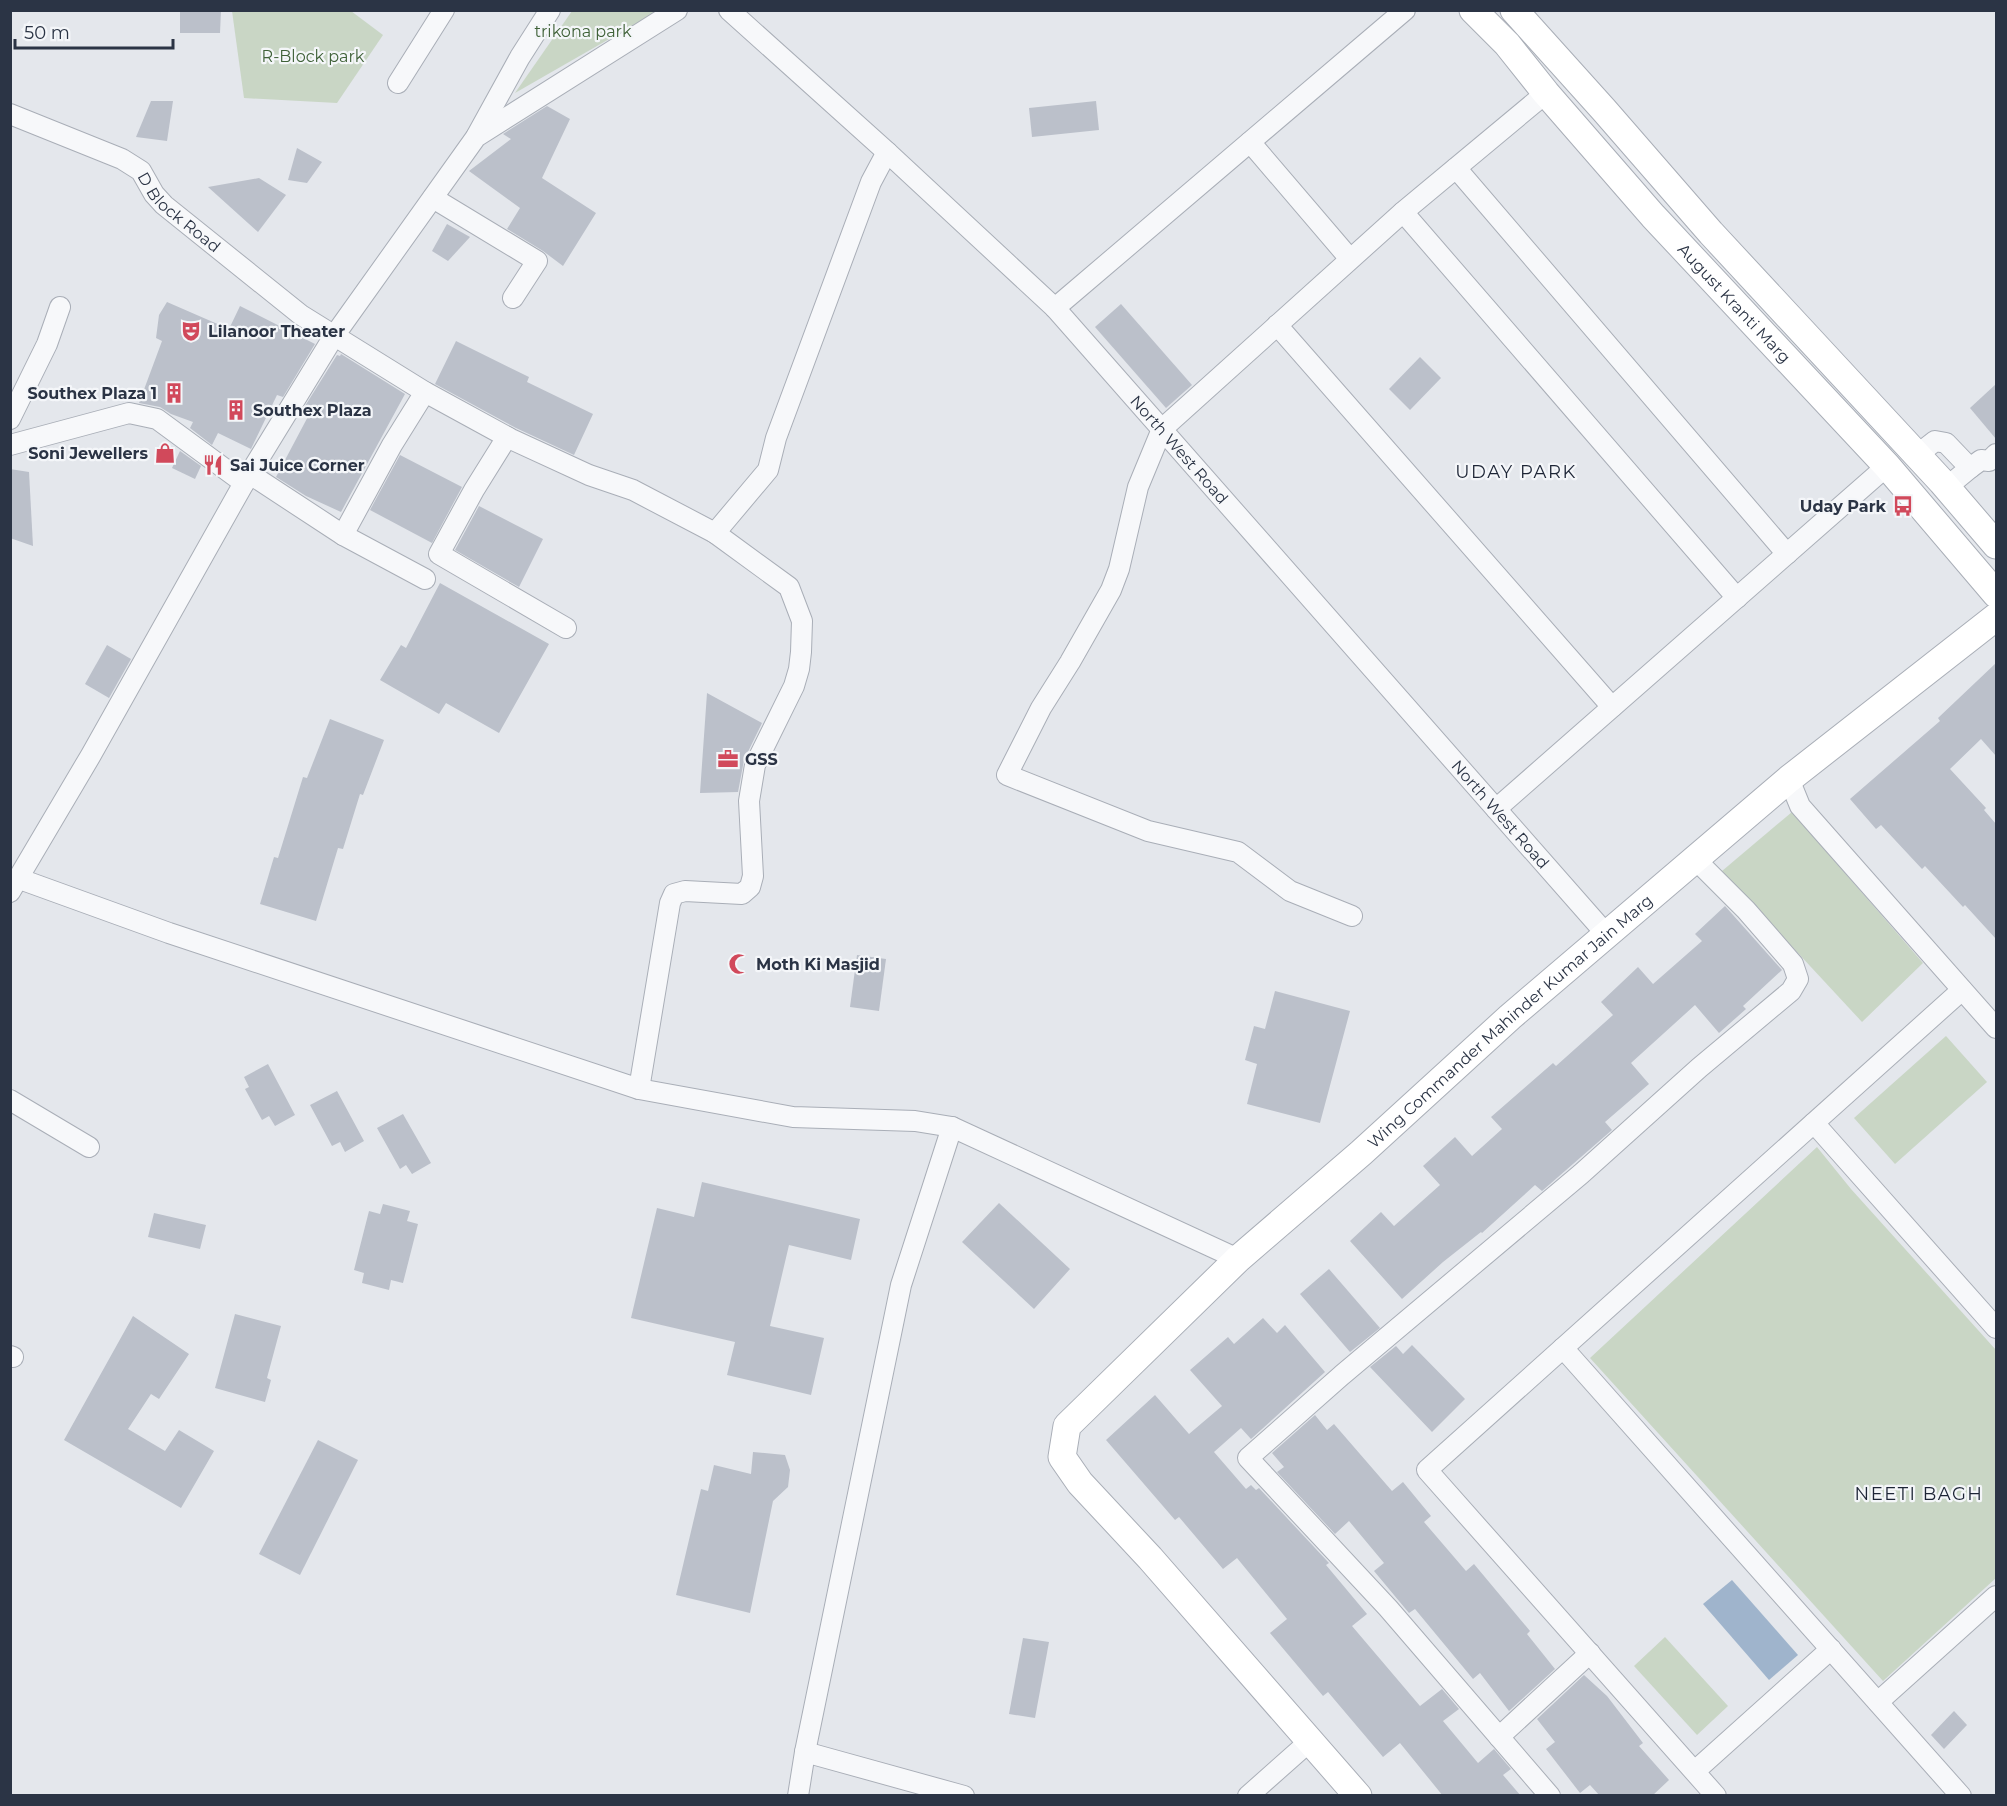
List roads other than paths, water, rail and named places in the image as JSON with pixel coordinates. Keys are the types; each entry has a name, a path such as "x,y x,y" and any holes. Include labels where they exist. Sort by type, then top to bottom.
{"street":[{"path":"398,83 444,10"},
{"path":"550,10 520,57 476,137 334,336 247,479 91,756 14,885 180,937 639,1089 793,1117 915,1122 952,1127 1238,1259"},
{"path":"476,137 677,10"},
{"name":"North West Road","path":"729,10 1055,308 1607,935"},
{"path":"1055,308 1405,10"},
{"name":"August Kranti Marg","path":"1473,10 1507,44 1546,93 1653,216 1887,466 1996,594"},
{"name":"August Kranti Marg","path":"1514,10 1711,233 1947,487 1996,545"},
{"path":"1352,916 1290,891 1238,852 1148,831 1007,775 1041,708 1111,590 1119,569 1138,487 1162,429 1403,212 1546,93"},
{"name":"D Block Road","path":"10,114 122,159 141,171 150,183 154,194 164,205 301,315 425,392 507,437 589,475 633,490 715,533 789,587 802,621 800,660 794,686 755,765 749,801 753,876 750,887 742,894 685,891 675,894 670,903 639,1089"},
{"path":"1250,142 1350,259"},
{"path":"715,533 768,470 776,438 871,182 887,152"},
{"path":"1456,168 1787,554"},
{"path":"433,198 537,261 513,298"},
{"path":"1403,212 1737,598"},
{"path":"10,418 47,344 60,308"},
{"path":"1277,326 1612,707"},
{"path":"343,535 392,445 425,392"},
{"path":"10,445 129,413 156,419 247,479 424,579"},
{"path":"1917,455 1935,441 1946,443 1957,435 1982,460 1947,487"},
{"path":"507,437 474,490 439,554 566,628"},
{"path":"1496,809 1887,466"},
{"name":"Wing Commander Mahinder Kumar Jain Marg","path":"1310,1741 1150,1558 1080,1483 1062,1457 1067,1426 1238,1259 1361,1153 1510,1017 1790,779 1996,617"},
{"path":"1790,779 1800,806 1996,1028"},
{"path":"1550,1796 1388,1608 1248,1458 1342,1375 1581,1174 1699,1068 1791,990 1798,979 1793,964 1746,910 1695,860"},
{"path":"1716,1796 1427,1470 1962,990"},
{"path":"10,1100 89,1147"},
{"path":"1814,1123 1996,1328"},
{"path":"798,1796 900,1284 952,1127"},
{"path":"1563,1348 1961,1796"},
{"path":"1878,1702 1996,1596"},
{"path":"1695,1771 1831,1649"},
{"path":"1499,1737 1590,1653"},
{"path":"1248,1796 1310,1741 1358,1796"},
{"path":"805,1752 964,1796"}],"water":[{"path":"1732,1580 1798,1655 1769,1680 1703,1604"}],"place":[{"name":"Lilanoor Theater","path":"191,331"},
{"name":"Southex Plaza 1","path":"174,393"},
{"name":"Southex Plaza","path":"236,410"},
{"name":"Soni Jewellers","path":"165,453"},
{"name":"Sai Juice Corner","path":"213,465"},
{"name":"Uday Park","path":"1903,506"},
{"name":"GSS","path":"728,759"},
{"name":"Moth Ki Masjid","path":"739,964"}],"district":[{"name":"UDAY PARK","path":"1516,472"},
{"name":"NEETI BAGH","path":"1919,1494"}],"park label":[{"name":"trikona park","path":"583,31"},
{"name":"R-Block park","path":"313,56"}]}
